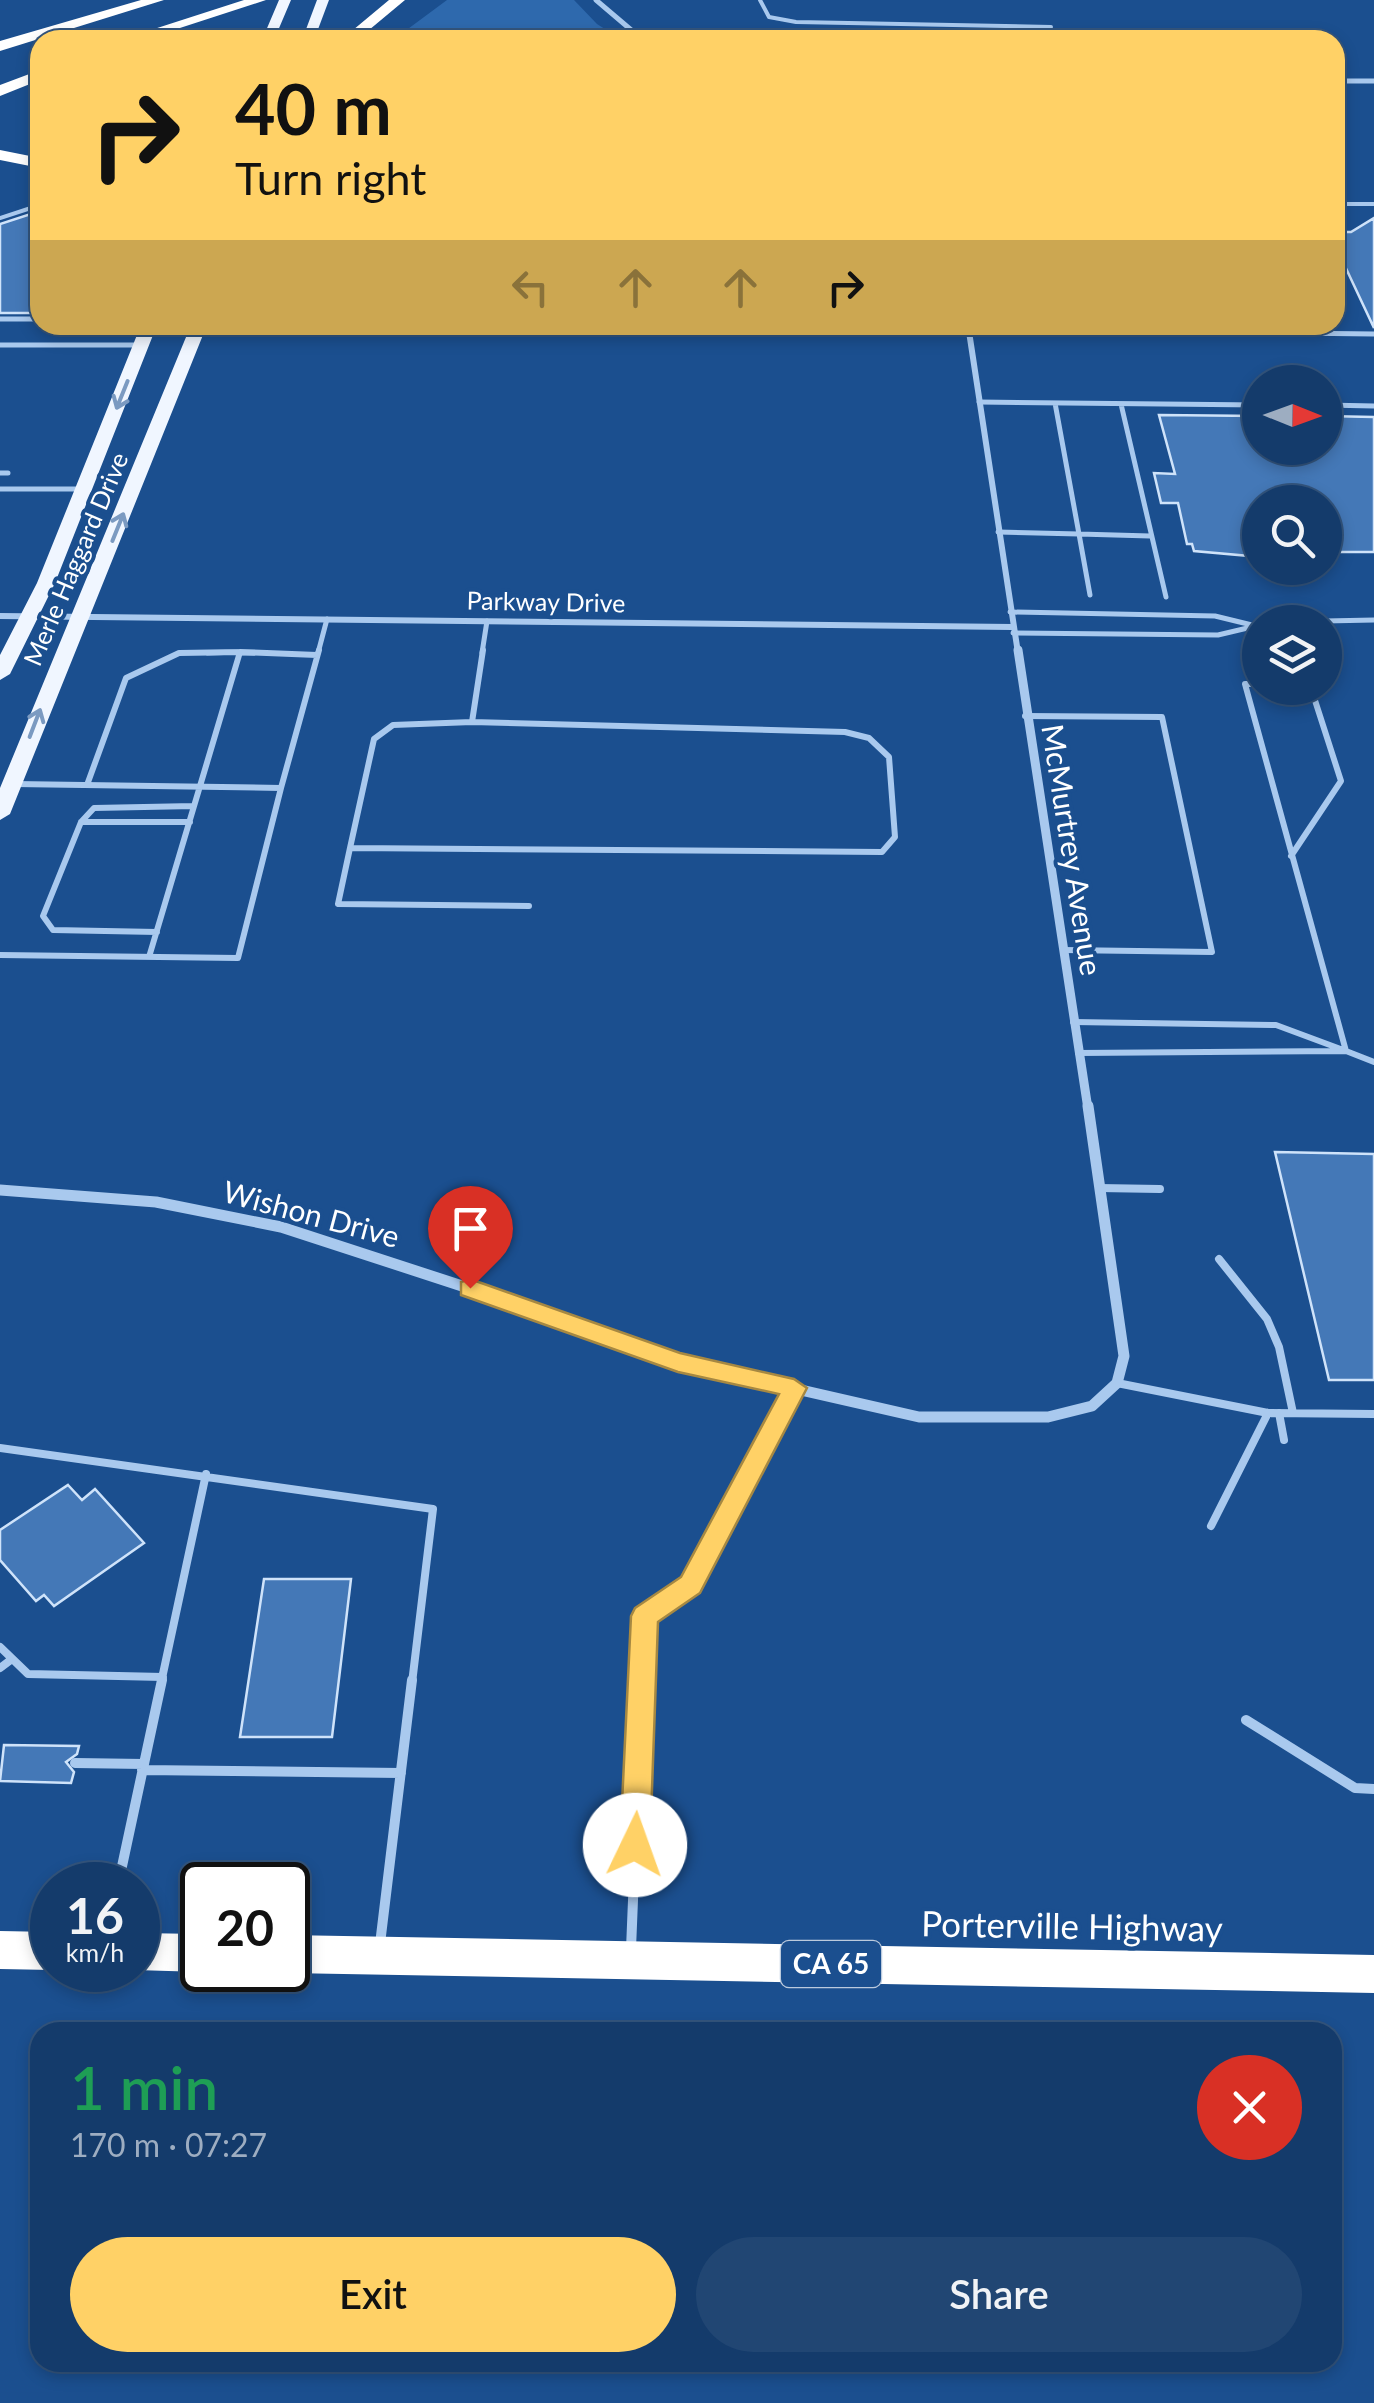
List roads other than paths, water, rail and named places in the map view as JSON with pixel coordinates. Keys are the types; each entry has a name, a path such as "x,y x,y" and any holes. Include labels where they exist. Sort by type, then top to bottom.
{"highway":[{"path":"55,30 157,0"},
{"path":"160,30 259,0"},
{"path":"360,30 398,0"},
{"path":"167,30 203,17"},
{"path":"0,46 30,37"},
{"path":"0,78 30,69"},
{"path":"0,91 30,80"},
{"path":"0,155 30,161"},
{"path":"0,1950 30,1950"},
{"name":"Porterville Highway","path":"310,1954 1374,1974"}],"main road":[{"path":"273,30 285,0"},
{"path":"312,30 322,2"},
{"name":"Merle Haggard Drive","path":"0,674 46,583 146,335"},
{"name":"Merle Haggard Drive","path":"0,814 64,646 80,617 195,335"}],"street":[{"path":"596,0 631,30"},
{"path":"1345,81 1374,82"},
{"name":"McMurtrey Avenue","path":"969,335 1024,716 1122,1330 1124,1356 1117,1382"},
{"name":"Parkway Drive","path":"0,616 1013,630"},
{"name":"Wishon Drive","path":"0,1190 156,1202 282,1227 545,1313 678,1362 919,1417 1048,1417 1092,1406 1117,1382"}],"lane":[{"path":"760,0 760,8 769,17 796,22 1052,27"},
{"path":"1345,204 1374,204"},
{"path":"0,218 30,209"},
{"path":"0,318 30,319"},
{"path":"1345,333 1374,334"},
{"path":"0,345 142,346"},
{"path":"979,402 1242,405"},
{"path":"1055,403 1090,595"},
{"path":"1121,404 1166,597"},
{"path":"1342,406 1374,406"},
{"path":"0,488 84,489"},
{"path":"998,532 1150,536"},
{"path":"1010,612 1215,616 1242,622"},
{"path":"0,954 238,958 328,619"},
{"path":"1342,621 1374,620"},
{"path":"472,722 487,621"},
{"path":"1013,630 1218,635 1242,630"},
{"path":"149,957 240,652"},
{"path":"87,784 126,678 178,653 317,655"},
{"path":"1251,705 1346,1050"},
{"path":"1291,856 1341,781 1316,705"},
{"path":"1024,716 1162,716 1212,952 1062,950"},
{"path":"350,848 882,852 895,836 889,757 869,738 845,732 472,722 393,725 374,739 350,848 338,904 529,906"},
{"path":"12,784 281,788"},
{"path":"156,932 53,930 43,916 81,822 94,808 194,806"},
{"path":"81,822 190,822"},
{"path":"1073,1022 1276,1025 1374,1062"},
{"path":"1078,1053 1346,1050"},
{"path":"1099,1188 1160,1189"},
{"path":"1219,1259 1267,1319 1278,1347 1293,1414"},
{"path":"1117,1382 1274,1413 1374,1414"},
{"path":"630,1959 645,1616 690,1585 794,1388"},
{"path":"1274,1413 1284,1440"},
{"path":"1211,1526 1274,1413"},
{"path":"0,1448 433,1509 379,1956"},
{"path":"123,1862 206,1474"},
{"path":"0,1647 28,1674 162,1677"},
{"path":"0,1668 12,1659"},
{"path":"1246,1720 1354,1788 1374,1788"},
{"path":"75,1764 401,1773"}]}
